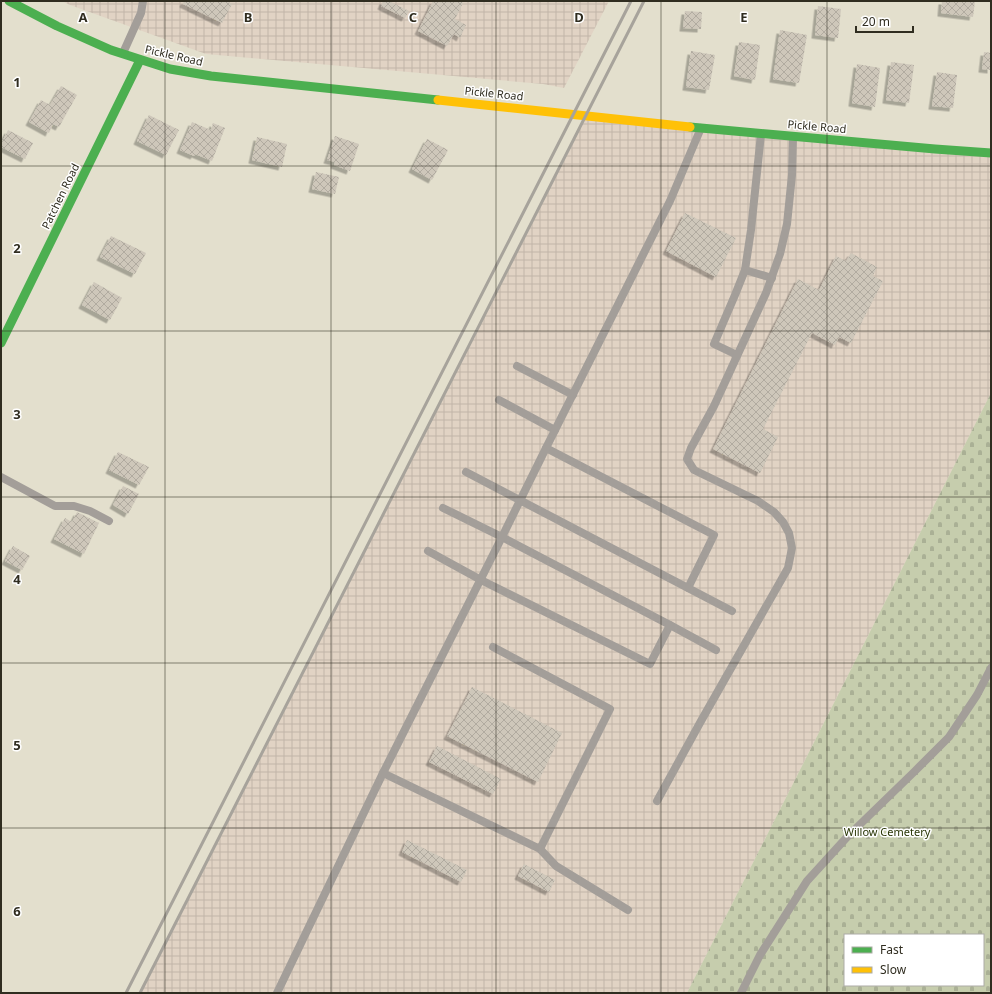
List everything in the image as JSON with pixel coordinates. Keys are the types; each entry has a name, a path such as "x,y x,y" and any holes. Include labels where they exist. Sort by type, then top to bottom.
{"street":[{"name":"Pickle Road","path":"9,1 64,29 111,50 170,68 211,76 701,128 991,153"},
{"name":"Patchen Road","path":"1,343 140,60"}],"lane":[{"path":"122,54 141,13 143,1"},
{"path":"277,993 383,773 521,501 670,201 701,128"},
{"path":"737,355 714,344 744,270 751,230 761,133"},
{"path":"657,801 788,568 792,548 790,533 774,512 758,501 694,470 687,459 691,448 714,406 766,293 780,254 788,224 792,175 793,136"},
{"path":"744,270 772,278"},
{"path":"516,366 573,395"},
{"path":"499,400 555,430"},
{"path":"546,448 714,535 688,588"},
{"path":"466,472 732,611"},
{"path":"1,477 55,506 74,506 90,510 110,521"},
{"path":"443,508 502,537 716,650"},
{"path":"428,551 481,580 650,664 670,625"},
{"path":"493,647 610,709 540,849"},
{"path":"745,992 760,955 807,881 848,836 949,736 977,695 991,668"},
{"path":"383,773 540,849 556,866 628,910"}],"shaded area":[{"path":"62,1 609,1 564,88 543,84 206,54"},
{"path":"586,115 991,152 991,393 687,993 139,993"}],"green space":[{"name":"Willow Cemetery","path":"991,393 991,993 687,993"}],"building":[{"path":"184,1 227,1 232,4 222,23 183,4"},
{"path":"383,1 389,1 409,11 405,18 381,6"},
{"path":"433,1 460,1 463,3 455,19 466,25 460,38 454,34 447,46 418,31"},
{"path":"942,1 975,1 973,17 941,13"},
{"path":"818,6 841,9 838,38 815,35"},
{"path":"685,11 702,12 701,29 683,28"},
{"path":"780,30 807,35 799,83 773,79"},
{"path":"739,42 760,45 755,80 734,76"},
{"path":"691,51 715,55 709,90 686,87"},
{"path":"984,52 991,53 991,70 982,69"},
{"path":"891,62 914,65 909,103 886,100"},
{"path":"857,64 880,68 875,107 852,103"},
{"path":"937,72 957,75 953,108 932,106"},
{"path":"61,86 77,95 59,127 53,124 49,133 29,122 41,100 50,105"},
{"path":"149,115 179,130 166,155 137,141"},
{"path":"192,122 211,130 213,123 225,128 212,161 180,150"},
{"path":"8,130 33,143 25,159 1,147"},
{"path":"335,136 359,144 350,171 334,165 335,162 327,160"},
{"path":"257,137 287,144 282,167 252,160"},
{"path":"427,139 448,150 432,180 412,169"},
{"path":"316,172 339,177 335,194 312,189"},
{"path":"685,213 736,238 716,277 666,251"},
{"path":"111,236 146,253 135,274 100,257"},
{"path":"851,253 877,267 873,276 883,281 851,343 839,337 835,345 812,333 763,429 778,437 760,473 713,449 798,279 819,290 836,256 846,261"},
{"path":"94,282 122,298 110,320 82,305"},
{"path":"118,452 149,467 139,485 109,470"},
{"path":"123,486 139,494 128,514 113,505"},
{"path":"77,512 99,523 84,554 54,539 65,518 72,522"},
{"path":"13,546 30,556 22,570 5,561"},
{"path":"472,687 562,733 538,782 447,736"},
{"path":"437,746 501,779 493,794 429,762"},
{"path":"407,840 467,870 461,882 402,852"},
{"path":"524,864 555,880 549,892 518,876"}],"railway":[{"path":"126,993 631,1"},
{"path":"140,993 644,1"}],"traffic: fast":[{"path":"9,1 57,26 111,50 170,69 211,76 438,100"},
{"path":"1,343 140,60"},
{"path":"690,127 991,153"}],"traffic: slow":[{"path":"438,100 690,127"}]}
